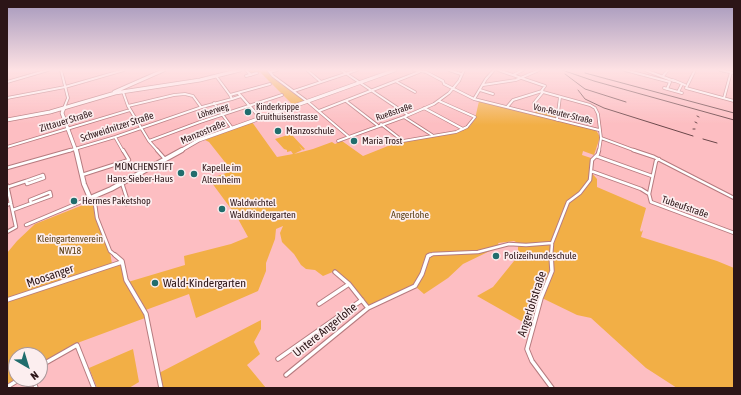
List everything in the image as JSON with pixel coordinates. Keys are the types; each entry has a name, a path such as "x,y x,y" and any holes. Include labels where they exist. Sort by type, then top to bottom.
{"street":[{"path":"7,98 57,88"},
{"path":"65,88 68,98 62,113 76,149 84,184 92,198 97,218 110,251 122,261 126,280 146,314 161,388"},
{"path":"122,91 127,88"},
{"path":"122,91 127,88"},
{"path":"8,119 64,107 122,91 142,88"},
{"path":"225,88 232,98"},
{"path":"230,95 254,88"},
{"path":"291,88 349,137"},
{"path":"294,91 302,88"},
{"name":"Manzostraße","path":"26,225 92,198 195,142 344,88"},
{"path":"369,88 408,115"},
{"path":"319,111 380,88"},
{"path":"409,88 415,92"},
{"name":"Rueßstraße","path":"338,141 377,125 404,117 424,108 449,94 453,88"},
{"name":"Von-Reuter-Straße","path":"454,88 474,99 599,130"},
{"path":"666,88 681,93 682,88"},
{"path":"688,88 734,101"},
{"path":"724,98 727,88"},
{"path":"474,99 480,90 493,94"},
{"path":"122,91 130,110 149,141 165,159"},
{"path":"534,104 542,91"},
{"path":"507,107 513,100 542,91"},
{"name":"Angerlohstraße","path":"542,91 593,106 598,116 601,138 600,147 596,156 592,160 590,180 587,186 580,193 572,197 565,207 563,217 552,243 550,252 552,272 541,298 527,349 532,361 552,388"},
{"path":"238,93 260,118"},
{"path":"128,106 174,95 185,94 193,96 201,107"},
{"name":"Löherweg","path":"149,141 282,95"},
{"name":"Schweidnitzer Straße","path":"7,168 115,137 201,107 241,96"},
{"path":"557,120 560,97"},
{"path":"381,124 403,141 451,133 470,125 475,117 439,100"},
{"path":"346,101 377,125"},
{"path":"214,103 232,128"},
{"path":"424,108 463,129"},
{"name":"Zittauer Straße","path":"7,147 130,110"},
{"path":"404,117 432,135"},
{"path":"82,175 128,160 115,137"},
{"path":"601,138 659,159 734,198"},
{"path":"596,156 652,176"},
{"name":"Tubeufstraße","path":"659,159 656,161 649,194 652,204 734,233"},
{"path":"591,171 640,189 649,194"},
{"path":"7,232 16,227 7,186 43,175 44,178 27,184 26,181"},
{"path":"122,183 128,202 126,204"},
{"path":"640,189 650,189"},
{"path":"13,210 51,196 50,192 30,200 31,203"},
{"path":"7,205 11,203"},
{"path":"368,308 415,286 422,274 428,256 433,254 483,251 509,244 526,245 552,243"},
{"name":"Moosanger","path":"7,300 122,261"},
{"name":"Untere Angerlohe","path":"286,375 368,308 349,284 336,272"},
{"name":"Untere Angerlohe","path":"319,304 349,284"},
{"name":"Untere Angerlohe","path":"278,359 362,300"},
{"path":"48,361 76,345 79,347 94,388"}],"green space":[{"path":"276,88 288,88 305,101 293,105"},
{"path":"479,101 535,115 534,107 545,107 544,110 557,113 556,119 596,130 600,137 594,155 583,151 582,155 591,158 590,171 597,179 597,187 646,208 640,230 641,232 643,230 641,237 717,261 734,268 734,388 677,388 646,368 591,318 577,315 542,298 530,326 477,296 493,287 514,261 518,251 518,243 514,241 498,243 499,245 493,248 494,249 463,264 448,278 424,294 416,287 370,309 354,287 335,271 323,276 315,270 306,269 301,265 294,254 282,242 280,233 283,226 276,229 275,239 266,263 266,271 258,291 196,318 189,294 143,311 145,318 80,342 48,361 48,347 8,347 7,384 7,253 35,224 93,201 95,218 110,252 112,264 124,261 128,282 185,265 184,256 231,244 248,237 237,217 209,179 232,171 209,142 205,140 252,122 277,157 293,154 291,151 287,152 287,150 284,149 275,139 291,134 305,149 303,150 299,146 302,150 294,154 332,142 335,144 342,141 363,156 393,144 449,134 470,126 475,119"},
{"path":"261,320 261,329 254,342 260,354 247,365 266,388 163,388 159,373"},
{"path":"133,349 139,382 129,388 97,388 89,368"}],"railway":[{"path":"584,88 626,102"},
{"path":"621,88 734,120"},
{"path":"642,88 734,113"},
{"path":"578,90 585,99 604,108 693,136"},
{"path":"703,139 717,143"}],"place":[{"name":"Kinderkrippe Gruithuisenstrasse","path":"248,112"},
{"name":"Manzoschule","path":"278,131"},
{"name":"Maria Trost","path":"354,141"},
{"name":"MÜNCHENSTIFT Hans-Sieber-Haus","path":"181,173"},
{"name":"Kapelle im Altenheim","path":"194,174"},
{"name":"Hermes Paketshop","path":"74,201"},
{"name":"Waldwichtel Waldkindergarten","path":"222,209"},
{"name":"Polizeihundeschule","path":"496,256"},
{"name":"Wald-Kindergarten","path":"155,283"}],"park label":[{"name":"Angerlohe","path":"410,215"},
{"name":"Kleingartenverein NW18","path":"70,244"}]}
